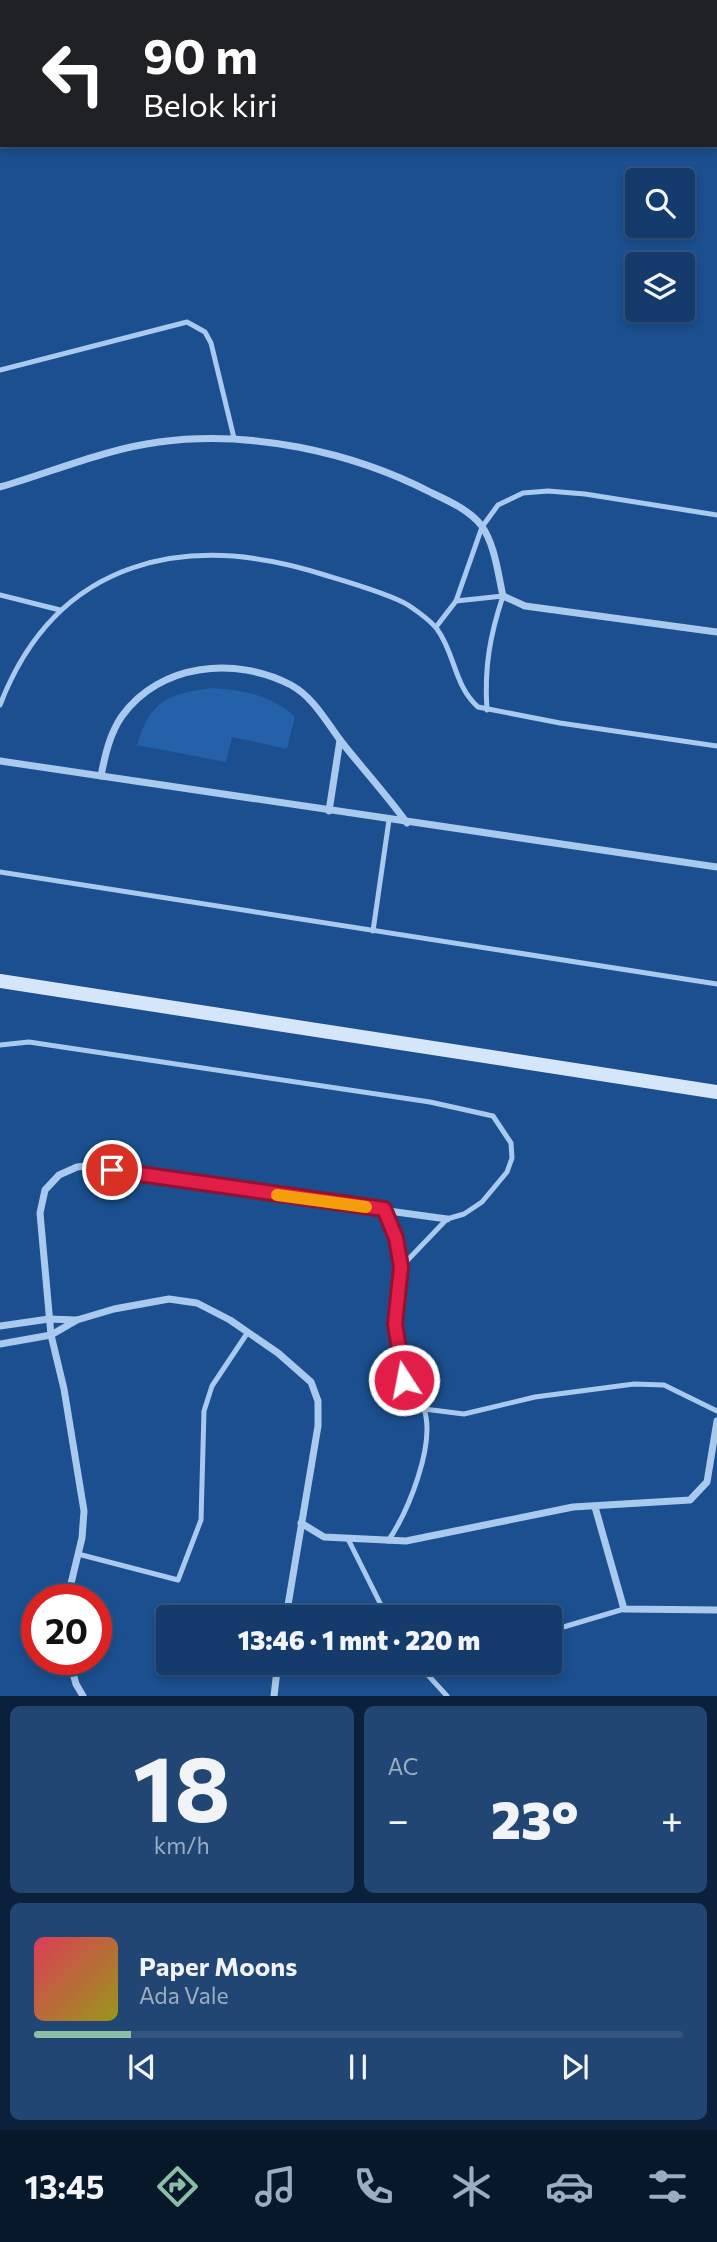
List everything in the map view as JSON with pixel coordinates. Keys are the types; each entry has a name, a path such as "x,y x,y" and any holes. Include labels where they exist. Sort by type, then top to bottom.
{"street":[{"path":"0,487 146,444 234,439 278,444 346,459 402,477 456,505 482,527 503,596 525,606 717,632"},
{"path":"100,776 108,744 121,716 142,694 176,674 210,667 253,671 292,685 321,711 340,740 407,823"},
{"path":"329,811 340,740"},
{"path":"0,761 717,867"},
{"path":"0,981 717,1092"},
{"path":"71,1584 85,1511 64,1389 51,1335 40,1213 45,1190 59,1175 77,1167 93,1165 214,1187 447,1219"},
{"path":"0,1326 50,1319 77,1320 169,1299 197,1303 248,1332 278,1353 311,1382 318,1401 318,1426 288,1605"},
{"path":"0,1344 51,1335 77,1320"},
{"path":"302,1523 324,1537 388,1541 428,1538 516,1517 595,1507 690,1500 707,1482 717,1421"},
{"path":"595,1507 624,1609 717,1611"},
{"path":"73,1675 83,1696"},
{"path":"274,1696 276,1675"}],"lane":[{"path":"0,370 187,323 205,332 211,343 234,439"},
{"path":"436,627 456,601 482,527 498,505 523,494 548,491 717,515"},
{"path":"0,705 11,676 35,639 60,610 94,583 130,567 222,555 264,559 342,580 405,603 436,627 468,698 487,710 717,746"},
{"path":"0,595 60,610"},
{"path":"456,601 503,596 489,640 485,676 487,710"},
{"path":"373,931 389,820"},
{"path":"0,873 717,984"},
{"path":"0,1045 29,1042 430,1102 494,1116 511,1143 512,1158 507,1172 482,1202 464,1214 447,1219 401,1267"},
{"path":"384,1209 396,1238 401,1267 395,1324 399,1360 404,1380 424,1409 422,1467 405,1513 388,1541"},
{"path":"78,1555 178,1580 201,1520 204,1411 212,1386 248,1332"},
{"path":"424,1409 464,1414 535,1397 634,1384 664,1385 717,1411"},
{"path":"348,1539 381,1605"},
{"path":"562,1627 624,1609"},
{"path":"428,1675 447,1696"}],"shaded area":[{"path":"212,688 256,695 295,716 287,749 232,737 226,762 137,745 148,718 162,702 183,693"}],"slow traffic":[{"path":"277,1195 366,1207"}],"route":[{"path":"112,1170 214,1187 384,1209 396,1238 401,1267 395,1324 404,1380"}]}
